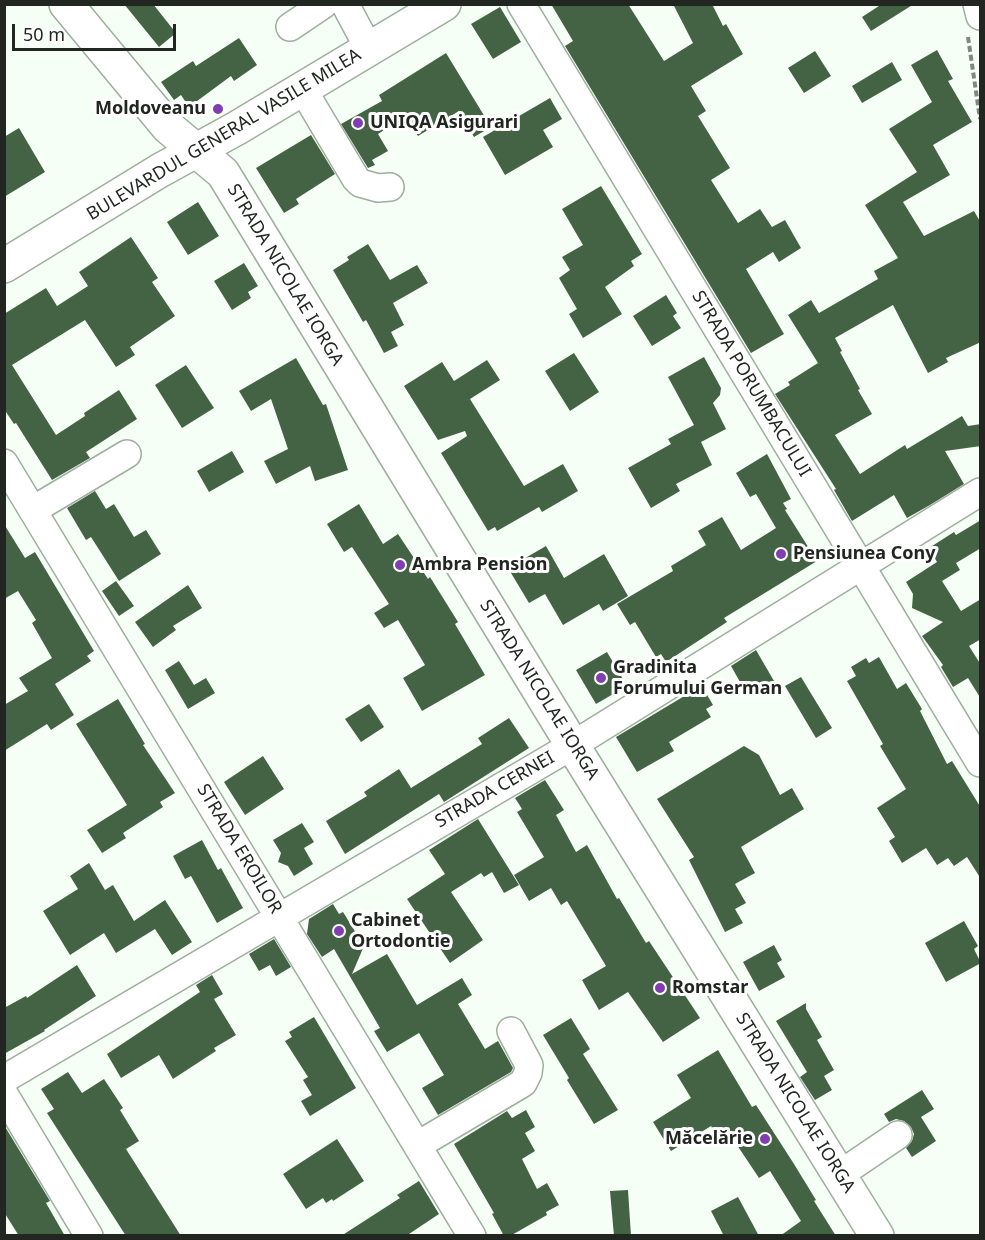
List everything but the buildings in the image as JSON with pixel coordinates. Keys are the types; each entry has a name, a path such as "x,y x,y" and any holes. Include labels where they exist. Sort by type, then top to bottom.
{"main road":[{"name":"STRADA NICOLAE IORGA","path":"66,4 168,127 223,173 877,1236"},
{"name":"BULEVARDUL GENERAL VASILE MILEA","path":"4,266 444,4"}],"street":[{"path":"290,27 324,4"},
{"path":"345,4 369,49"},
{"name":"STRADA PORUMBACULUI","path":"521,4 981,763"},
{"path":"974,25 977,4"},
{"path":"302,88 356,179 360,183 378,188 390,187"},
{"path":"33,510 127,454"},
{"name":"STRADA EROILOR","path":"4,463 472,1236"},
{"name":"STRADA CERNEI","path":"4,1079 573,745 981,492"},
{"path":"418,1145 523,1083 529,1065 511,1030"},
{"path":"4,1094 89,1236"},
{"path":"839,1175 898,1134"}],"path":[{"path":"974,25 981,119"}],"place":[{"name":"Moldoveanu","path":"218,109"},
{"name":"UNIQA Asigurari","path":"358,123"},
{"name":"Pensiunea Cony","path":"781,554"},
{"name":"Ambra Pension","path":"400,565"},
{"name":"Gradinita Forumului German","path":"601,678"},
{"name":"Cabinet Ortodontie","path":"339,931"},
{"name":"Romstar","path":"660,988"},
{"name":"Măcelărie","path":"765,1139"}]}
